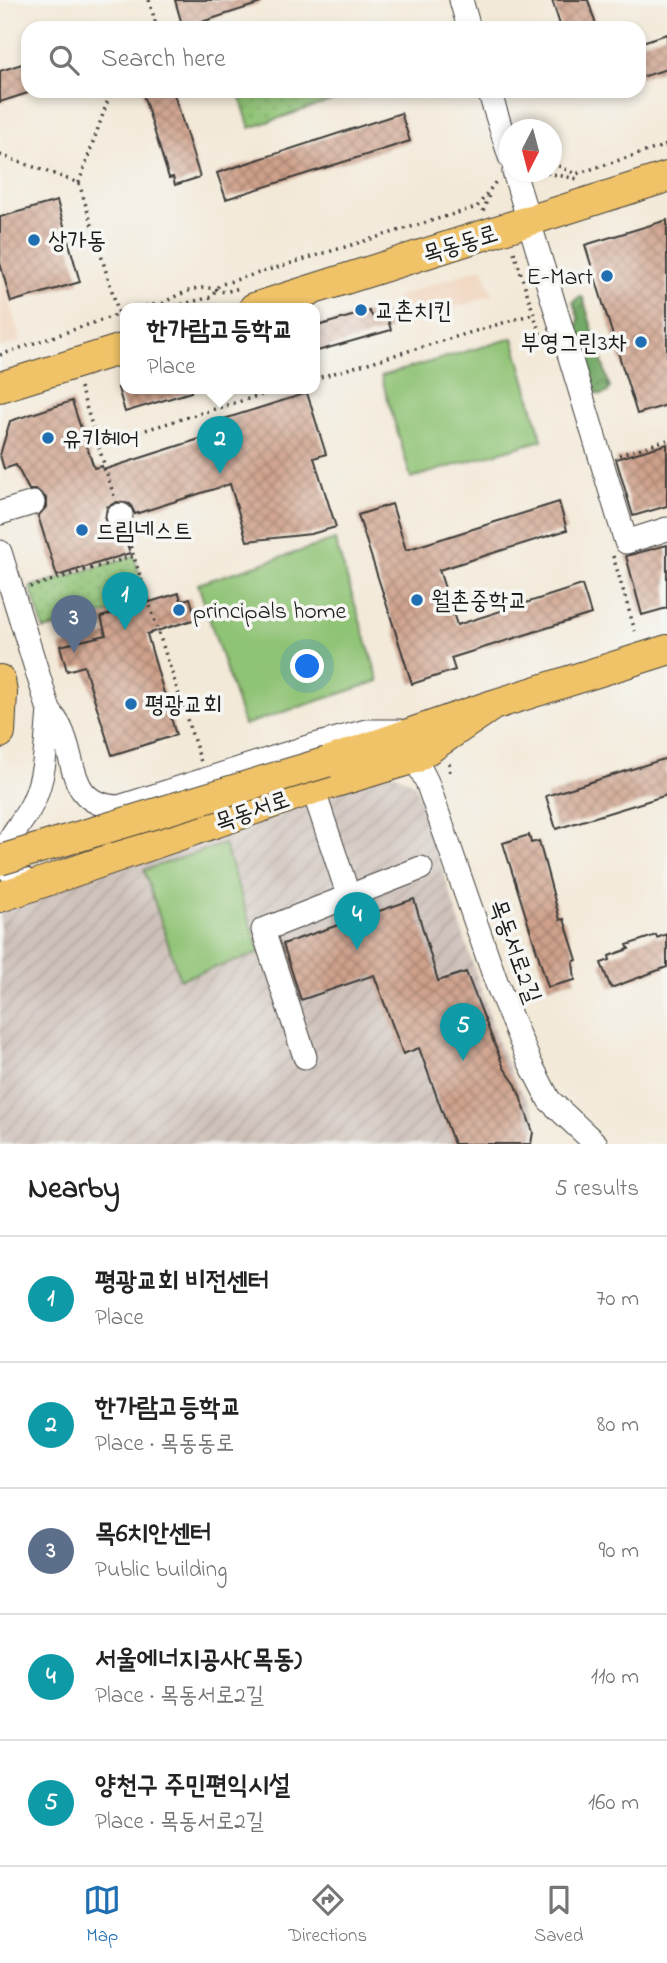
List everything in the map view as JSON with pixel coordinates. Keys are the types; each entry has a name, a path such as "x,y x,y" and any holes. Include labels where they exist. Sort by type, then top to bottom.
{"main road":[{"name":"목동동로","path":"270,303 667,177"},
{"path":"0,387 120,350"},
{"name":"목동서로","path":"0,897 313,789 417,744 493,705 667,650"},
{"path":"0,680 0,733"},
{"name":"목동서로","path":"3,852 327,762 417,744"}],"street":[{"path":"461,0 467,21"},
{"path":"491,98 499,124"},
{"path":"517,182 626,542 667,529"},
{"path":"0,513 33,503"},
{"path":"0,552 48,710 62,729 75,781 81,790 109,807 119,807 366,731 417,744"},
{"path":"39,884 24,880 5,865 3,852 35,800 41,776 48,710"},
{"name":"목동서로2길","path":"417,744 427,782 497,985 530,1063 549,1100 596,1144"},
{"path":"313,789 349,897"},
{"path":"305,1057 264,930 421,868"}],"path":[{"path":"149,0 155,21"},
{"path":"0,355 119,314 79,183 109,98"},
{"path":"562,168 576,174 667,145"},
{"path":"562,175 579,180 667,152"},
{"path":"0,155 79,183"},
{"path":"186,303 211,297 219,285 477,207 491,190"},
{"path":"320,377 533,314"},
{"path":"80,387 119,515 203,769"},
{"path":"98,444 264,394"},
{"path":"618,456 667,440"},
{"path":"30,587 134,556"}],"shaded area":[{"path":"483,267 493,295 405,324 396,297"},
{"path":"0,272 21,341 0,348"},
{"path":"392,772 415,784 499,1046 513,1078 536,1114 533,1144 0,1144 0,893"}],"green space":[{"path":"240,98 339,98 250,128"},
{"path":"580,296 583,298 610,388 607,393 600,395 592,390 574,333 579,320 573,302"},
{"path":"513,338 542,440 411,478 381,376"},
{"path":"335,540 379,681 244,725 198,584"},
{"path":"134,556 149,602 44,630 30,587"},
{"path":"224,844 260,953 180,979 144,870"}],"building":[{"path":"175,0 261,0 261,3 205,21 181,21"},
{"path":"552,0 588,0 595,21 559,21"},
{"path":"667,34 667,69 646,76 646,41"},
{"path":"21,64 21,95 0,102 0,71"},
{"path":"144,98 175,98 200,177 175,185 173,177 169,178"},
{"path":"401,113 410,141 226,199 217,173"},
{"name":"상가동","path":"57,201 80,282 11,302 0,263 0,217"},
{"name":"부영그린3차","path":"667,220 667,405 637,414 585,245"},
{"path":"369,311 373,317 386,313 391,330 320,350 320,325"},
{"path":"118,388 120,394 184,394 125,412"},
{"path":"307,394 326,454 314,458 336,527 311,534 247,541 230,484 135,514 130,504 117,502 107,507 105,520 109,527 122,529 130,553 57,576 38,516 46,507 46,498 37,490 29,490 16,465 4,469 0,455 10,421 72,401 94,468 102,466 103,470 212,435 208,424"},
{"path":"667,444 667,506 633,516 616,459"},
{"name":"월촌중학교","path":"559,502 567,530 439,570 457,625 582,585 591,614 451,658 455,670 412,684 358,515 392,504 406,550"},
{"path":"667,545 667,608 642,615 626,556"},
{"path":"179,593 181,601 190,598 196,619 147,634 176,735 112,755 84,666 67,671 60,646 106,635 101,617"},
{"path":"667,758 667,795 556,829 546,796"},
{"path":"529,835 531,843 539,841 560,920 564,919 577,960 573,962 575,980 548,987 503,843"},
{"path":"414,899 438,981 466,972 504,1068 516,1085 533,1132 531,1144 454,1144 419,1048 403,1054 374,975 301,1000 283,944"},
{"path":"667,934 667,967 611,988 601,963 610,960 609,956 629,949 627,945"}],"place":[{"name":"상가동","path":"34,240"},
{"name":"E-Mart","path":"607,276"},
{"name":"교촌치킨","path":"361,310"},
{"name":"부영그린3차","path":"641,342"},
{"name":"유키헤어","path":"48,438"},
{"name":"한가람고등학교","path":"220,474"},
{"name":"드림네스트","path":"82,530"},
{"name":"월촌중학교","path":"417,600"},
{"name":"principals home","path":"179,610"},
{"name":"평광교회 비전센터","path":"125,630"},
{"name":"목6치안센터","path":"74,653"},
{"name":"평광교회","path":"131,704"},
{"name":"서울에너지공사(목동)","path":"357,950"},
{"name":"양천구 주민편익시설","path":"463,1061"}]}
